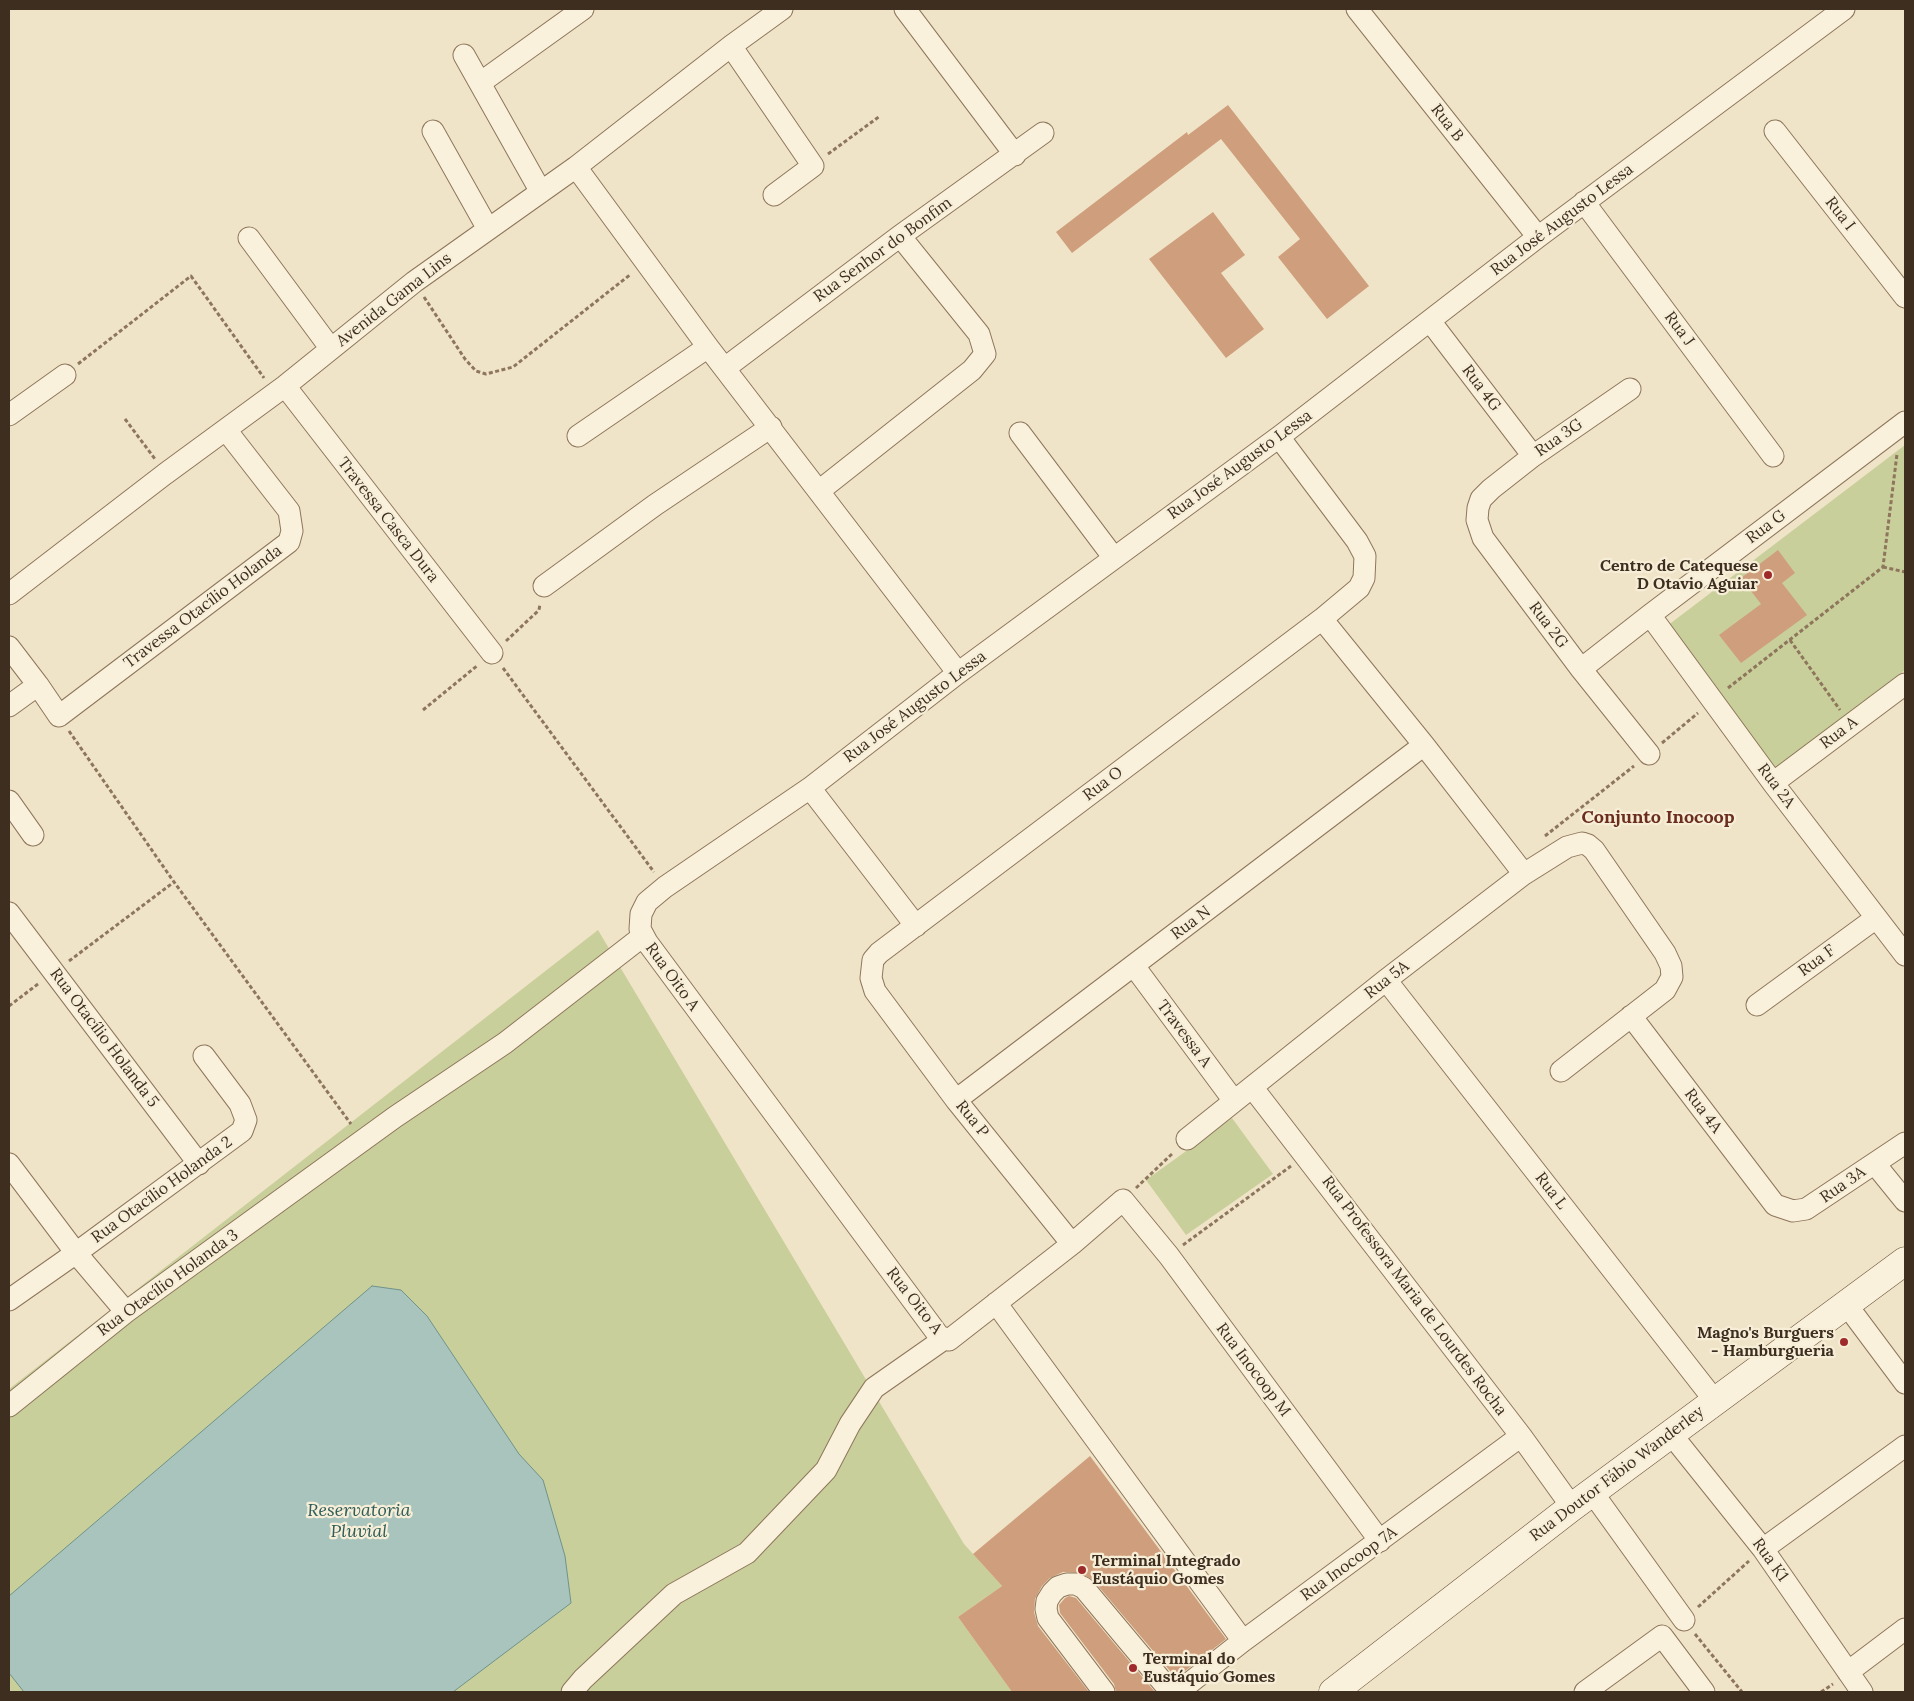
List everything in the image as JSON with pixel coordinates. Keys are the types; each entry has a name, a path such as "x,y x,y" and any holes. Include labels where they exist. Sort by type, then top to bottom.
{"street":[{"path":"480,82 583,9"},
{"name":"Avenida Gama Lins","path":"9,594 165,474 279,390 414,282 576,167 731,46 782,9"},
{"path":"905,9 1015,155"},
{"name":"Rua B","path":"1357,9 1538,237"},
{"name":"Rua José Augusto Lessa","path":"641,929 641,914 647,902 665,887 810,788 958,674 1279,437 1584,202 1844,9"},
{"path":"731,46 813,166 774,195"},
{"path":"464,55 540,192"},
{"path":"433,131 488,229"},
{"name":"Rua I","path":"1775,131 1905,297"},
{"name":"Rua Senhor do Bonfim","path":"725,368 900,236 1043,133"},
{"path":"576,167 708,346 958,674"},
{"name":"Rua J","path":"1584,202 1773,456"},
{"path":"819,491 972,370 986,354 979,334 900,236"},
{"path":"250,238 331,349"},
{"name":"Rua 4G","path":"1430,321 1533,456"},
{"path":"578,436 708,346"},
{"path":"9,415 65,375"},
{"name":"Rua 3G","path":"1491,490 1533,456 1630,389"},
{"name":"Travessa Casca Dura","path":"279,390 492,653"},
{"name":"Rua G","path":"1581,669 1903,424"},
{"path":"544,586 655,505 771,427"},
{"name":"Travessa Otacílio Holanda","path":"59,716 289,542 292,532 289,511 226,430"},
{"path":"1020,433 1114,558"},
{"name":"Rua O","path":"875,991 871,978 873,960 879,953 1359,588 1364,578 1365,556 1357,541 1279,437"},
{"name":"Rua 2G","path":"1491,490 1480,499 1478,508 1477,520 1483,538 1581,669 1649,754"},
{"name":"Rua 2A","path":"1650,615 1773,783 1905,955"},
{"path":"1322,618 1524,874"},
{"path":"9,647 59,716"},
{"name":"Rua A","path":"1773,783 1905,684"},
{"path":"9,706 38,685"},
{"name":"Rua N","path":"956,1100 1424,746"},
{"path":"810,788 916,926"},
{"path":"9,801 34,835"},
{"name":"Rua 5A","path":"1188,1139 1386,980 1524,874 1574,844 1582,843 1594,850 1665,953 1671,966 1672,977 1665,990 1631,1016"},
{"name":"Rua Otacílio Holanda 5","path":"9,913 198,1164"},
{"name":"Rua F","path":"1757,1005 1876,918"},
{"name":"Rua Otacílio Holanda 3","path":"9,1406 126,1312 395,1117 505,1043 641,929"},
{"name":"Rua Oito A","path":"641,929 938,1336 949,1340 1072,1244"},
{"name":"Travessa A","path":"1134,966 1234,1101"},
{"name":"Rua L","path":"1386,980 1715,1401"},
{"name":"Rua P","path":"875,991 956,1100 1072,1244"},
{"path":"1561,1071 1631,1016"},
{"name":"Rua 4A","path":"1631,1016 1776,1205"},
{"name":"Rua Otacílio Holanda 2","path":"9,1298 76,1253 242,1131 246,1120 240,1104 204,1056"},
{"name":"Rua Professora Maria de Lourdes Rocha","path":"1252,1087 1306,1154 1521,1436 1582,1500 1684,1620"},
{"name":"Rua 3A","path":"1776,1205 1793,1211 1806,1210 1905,1142"},
{"path":"9,1164 76,1253 126,1312"},
{"path":"1875,1164 1905,1200"},
{"path":"1072,1244 1122,1200"},
{"name":"Rua Inocoop M","path":"1122,1200 1168,1256 1380,1541"},
{"name":"Rua Doutor Fábio Wanderley","path":"1333,1692 1582,1500 1905,1261"},
{"path":"996,1304 1243,1641"},
{"path":"1846,1304 1905,1383"},
{"path":"572,1692 583,1679 674,1594 747,1553 826,1470 850,1424 874,1388 944,1339"},
{"name":"Rua K1","path":"1671,1434 1763,1549 1862,1692"},
{"name":"Rua Inocoop 7A","path":"1178,1692 1243,1641 1521,1436"},
{"path":"1763,1549 1905,1446"},
{"path":"1104,1692 1048,1618 1046,1610 1047,1601 1058,1587 1076,1584 1084,1588 1171,1692"},
{"path":"1848,1672 1905,1629"},
{"path":"1585,1692 1662,1636 1704,1692"}],"path":[{"path":"813,166 880,116"},
{"path":"414,282 465,359 476,370 486,374 513,367 646,262"},
{"path":"65,375 190,276 279,390"},
{"path":"125,419 165,474"},
{"path":"1543,837 1649,754 1712,700 1883,567 1903,424"},
{"path":"1883,567 1905,572"},
{"path":"1790,640 1851,724"},
{"path":"492,653 665,887"},
{"path":"59,716 174,882 351,1124"},
{"path":"9,1006 174,882"},
{"path":"1122,1200 1188,1139"},
{"path":"1168,1256 1306,1154"},
{"path":"1742,1692 1684,1620 1763,1549"}],"green space":[{"path":"1905,445 1905,670 1776,768 1667,626"},
{"path":"598,930 964,1544 1002,1586 958,1617 1012,1692 9,1692 9,1389"},
{"path":"1232,1118 1273,1174 1186,1235 1146,1180"}],"water":[{"name":"Reservatoria Pluvial","path":"372,1286 401,1290 427,1316 519,1454 543,1480 565,1556 571,1603 453,1692 24,1692 9,1673 9,1596"}],"building":[{"path":"1228,105 1369,286 1327,319 1278,257 1300,239 1221,139 1072,253 1056,232 1187,132 1188,135"},
{"path":"1213,212 1245,255 1221,273 1264,329 1226,358 1149,259"},
{"path":"1778,550 1795,573 1782,583 1807,615 1741,663 1719,635 1761,604 1741,578"},
{"name":"Terminal Integrado Eustáquio Gomes","path":"1090,1456 1226,1639 1176,1678 1093,1580 1081,1573 1063,1572 1050,1578 1042,1586 1035,1599 1034,1612 1038,1626 1089,1692 1012,1692 958,1617 1002,1586 973,1554"},
{"path":"1069,1596 1076,1598 1155,1692 1116,1692 1114,1684 1060,1613 1059,1605"}],"place":[{"name":"Centro de Catequese D Otavio Aguiar","path":"1768,575"},
{"name":"Magno's Burguers - Hamburgueria","path":"1844,1342"},
{"name":"Terminal Integrado Eustáquio Gomes","path":"1082,1570"},
{"name":"Terminal do Eustáquio Gomes","path":"1133,1668"}],"district":[{"name":"Conjunto Inocoop","path":"1658,818"}]}
